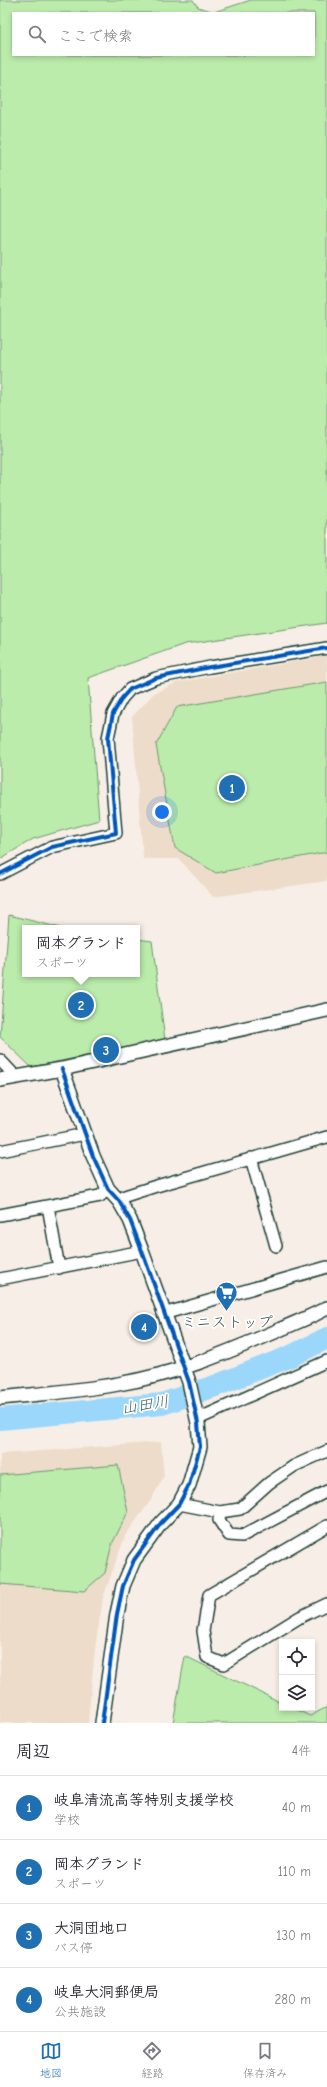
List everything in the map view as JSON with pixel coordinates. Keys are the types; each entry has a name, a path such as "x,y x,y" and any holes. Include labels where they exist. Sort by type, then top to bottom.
{"street":[{"path":"0,874 52,847 116,833 108,738 113,714 122,698 130,689 156,678 210,667 327,648"},
{"path":"0,1080 62,1069 327,1010"},
{"path":"0,1060 16,1077"},
{"path":"62,1069 85,1134 108,1189 119,1201 130,1220 163,1314 184,1367 197,1413 200,1447 189,1485 179,1504 160,1523 134,1560 123,1586 117,1614 102,1723"},
{"path":"0,1151 85,1134"},
{"path":"119,1201 125,1196 327,1137"},
{"path":"251,1158 276,1246"},
{"path":"0,1216 100,1196 108,1189"},
{"path":"48,1206 59,1268"},
{"path":"0,1279 142,1252"},
{"path":"163,1314 327,1267"},
{"path":"0,1398 119,1384 184,1367 244,1346 327,1308"},
{"path":"197,1413 327,1361"},
{"path":"179,1504 220,1512 240,1509 275,1478 294,1466 327,1451"},
{"path":"220,1512 219,1520 229,1535 242,1536 327,1491"},
{"path":"327,1526 209,1595 203,1631 207,1657 224,1664 300,1617 327,1604"}],"shaded area":[{"path":"327,656 327,881 213,897 179,859 143,859 132,717 154,693 178,682"},
{"path":"161,1442 164,1476 151,1500 125,1536 103,1598 95,1649 88,1723 0,1723 0,1454"}],"green space":[{"path":"0,0 193,0 198,7 214,12 251,0 327,0 327,623 185,644 88,678 99,820 33,839 0,859"},
{"path":"327,682 327,852 216,873 175,848 156,745 177,707"},
{"path":"9,915 49,925 22,925 22,977 140,977 140,939 152,941 165,1040 31,1067 0,1037"},
{"path":"118,1465 128,1512 112,1544 105,1573 84,1591 0,1584 0,1475"},
{"path":"185,1656 279,1702 279,1711 299,1711 310,1716 327,1707 327,1723 173,1723"}],"waterway":[{"name":"山田川","path":"0,1419 162,1404 215,1386 291,1356 327,1338"}],"cycle path":[{"path":"0,874 52,847 116,833 108,738 113,714 122,698 130,689 156,678 210,667 327,648"},
{"path":"62,1069 93,1156 108,1189 119,1201 130,1220 142,1251 189,1382 198,1423 200,1447 189,1485 179,1504 161,1523 134,1560 123,1586 117,1614 102,1723"}],"place":[{"name":"岐阜清流高等特別支援学校","path":"232,788"},
{"name":"岡本グランド","path":"81,1005"},
{"name":"大洞団地口","path":"106,1050"},
{"name":"ミニストップ","path":"227,1312"},
{"name":"岐阜大洞郵便局","path":"144,1327"}]}
